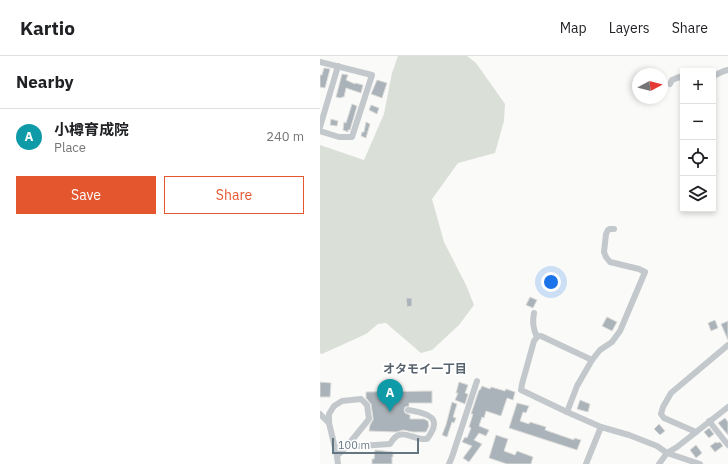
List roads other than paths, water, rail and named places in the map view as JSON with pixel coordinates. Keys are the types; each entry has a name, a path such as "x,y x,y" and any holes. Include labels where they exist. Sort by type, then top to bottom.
{"street":[{"path":"320,62 372,75 352,137 339,137 320,131"},
{"path":"320,127 338,66"},
{"path":"716,75 728,70"},
{"path":"670,84 672,80 680,78"},
{"path":"567,412 577,386 592,360 600,350 612,342 620,331 645,272 632,267 610,262 606,257 604,252 606,234 608,230 614,229"},
{"path":"534,313 534,331 537,337"},
{"path":"537,337 541,336 592,360"},
{"path":"537,337 534,341 521,390 601,427 629,435 657,446 667,453 700,464"},
{"path":"696,432 664,418 661,414 663,407 671,393 728,345"},
{"path":"449,464 477,381"},
{"path":"337,456 370,419 367,405 361,398 342,400 334,406 329,414 329,423 338,464"},
{"path":"659,464 667,453 677,447 728,407"},
{"path":"348,445 360,446 390,444 394,437 400,434 410,435 420,439 427,438 432,432 434,421 429,416 422,413 408,410"},
{"path":"320,414 329,423"},
{"path":"709,422 728,445"},
{"path":"586,464 601,427"}],"place":[{"name":"小樽育成院","path":"390,412"}],"district":[{"name":"オタモイ一丁目","path":"425,369"}]}
